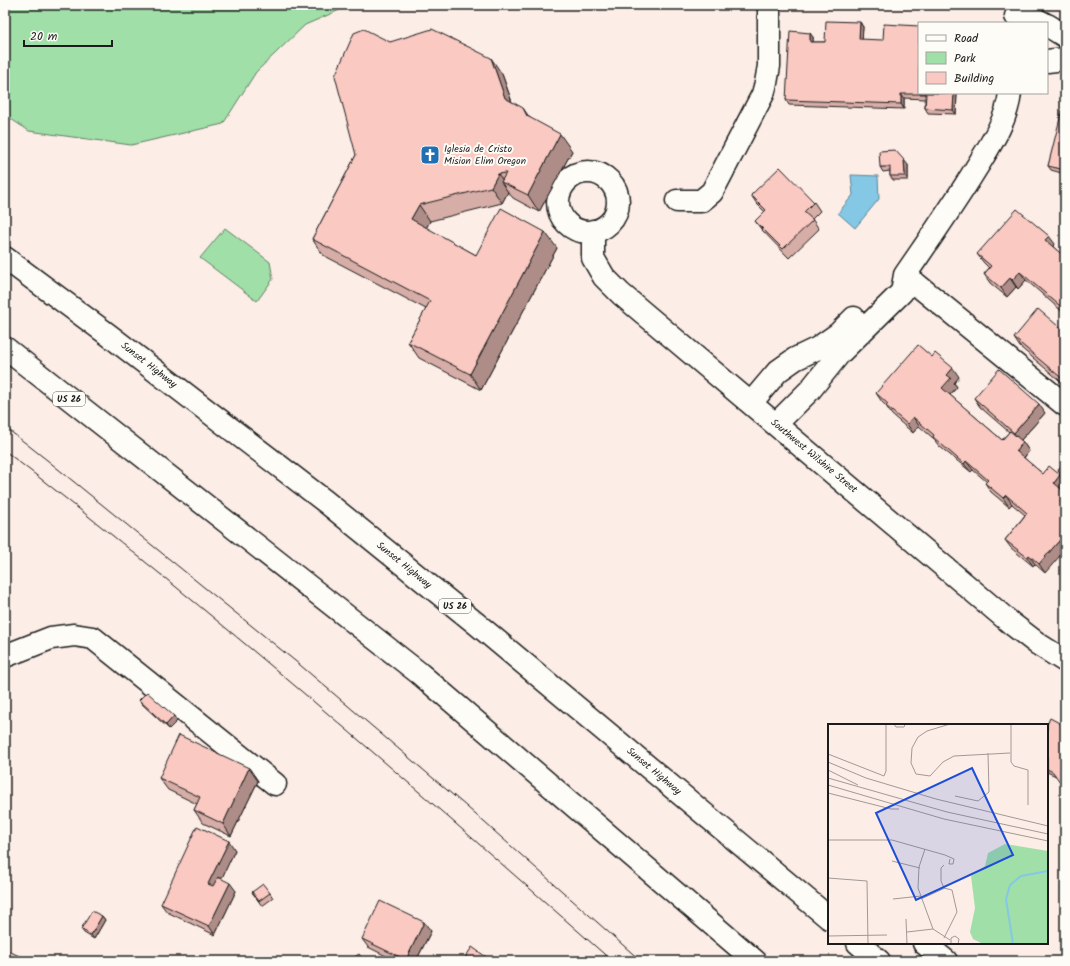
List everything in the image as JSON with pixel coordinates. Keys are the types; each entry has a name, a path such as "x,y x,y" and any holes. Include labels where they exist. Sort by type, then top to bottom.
{"main road":[{"path":"677,201 701,201 712,192 763,94 769,66 769,5"},
{"path":"1016,15 1041,22"},
{"path":"1048,26 1065,36"},
{"path":"1048,61 1065,59"},
{"path":"776,424 810,390 839,354 902,292 905,275 986,153 1001,124 1010,94"},
{"name":"Southwest Wilshire Street","path":"594,231 593,258 604,277 621,294 1012,624 1038,644 1065,661"},
{"name":"Sunset Highway","path":"5,258 110,336 326,502 478,625 792,886"},
{"path":"751,403 778,371 795,359 818,348 838,334 891,282 905,275"},
{"path":"905,275 1065,405"},
{"name":"US 26","path":"5,348 419,673 755,961"},
{"path":"5,656 51,638 74,635 93,638 275,784"},
{"path":"792,886 828,901"},
{"name":"US 26","path":"792,886 828,917"},
{"path":"859,944 879,961"},
{"path":"925,944 946,961"}],"green space":[{"path":"5,5 351,5 305,25 256,72 223,124 131,145 29,131 5,115"},
{"path":"225,228 270,262 273,279 257,301 200,258"}],"water":[{"path":"851,175 878,176 879,199 855,228 838,213 853,195"}],"building":[{"path":"826,21 860,22 859,39 883,40 884,24 918,26 918,94 901,94 901,104 786,100 790,31 810,33 810,42 825,42"},
{"path":"364,29 390,42 432,29 491,58 505,98 523,108 527,116 560,134 528,195 501,182 506,173 498,174 491,187 419,205 411,219 476,255 501,208 545,232 470,374 408,342 430,301 312,239 356,155 335,76 354,33"},
{"path":"926,94 954,94 953,110 925,108"},
{"path":"1063,106 1065,107 1065,170 1048,166"},
{"path":"895,150 904,160 905,176 890,176 890,167 880,167 879,151"},
{"path":"780,167 814,202 804,212 813,220 783,249 755,221 766,210 751,195"},
{"path":"1017,209 1049,236 1045,240 1065,257 1065,310 1020,272 1012,280 1010,278 1001,288 984,274 991,266 977,254"},
{"path":"1038,309 1065,332 1065,381 1014,338"},
{"path":"918,345 932,357 935,353 953,368 947,375 951,378 942,388 1002,440 1010,431 1023,442 1016,451 1043,474 1049,466 1060,475 1054,483 1065,492 1065,496 1060,502 1065,506 1065,534 1039,564 1029,555 1027,557 1005,540 1027,513 1006,495 1003,498 985,483 988,480 966,461 964,464 913,417 907,424 886,406 888,404 876,393"},
{"path":"999,369 1039,404 1014,433 974,398"},
{"path":"1065,461 1065,476 1058,470"},
{"path":"147,692 174,716 166,725 139,700"},
{"path":"1050,718 1065,726 1065,789 1053,772 1048,770 1047,724"},
{"path":"179,735 249,768 223,824 194,810 200,797 159,778"},
{"path":"197,826 229,841 208,884 213,886 218,877 230,883 209,926 161,904"},
{"path":"263,884 270,893 259,901 252,892"},
{"path":"380,901 424,922 406,960 362,939"},
{"path":"92,911 102,916 91,935 81,929"},
{"path":"472,947 492,961 463,961"},
{"path":"5,949 29,961 5,961"},
{"path":"359,954 364,961 349,961"}],"tram line":[{"path":"5,427 300,665 467,807 641,961"},
{"path":"5,451 237,637 388,765 612,961"}],"place":[{"name":"Iglesia de Cristo Mision Elim Oregon","path":"430,155"}]}
